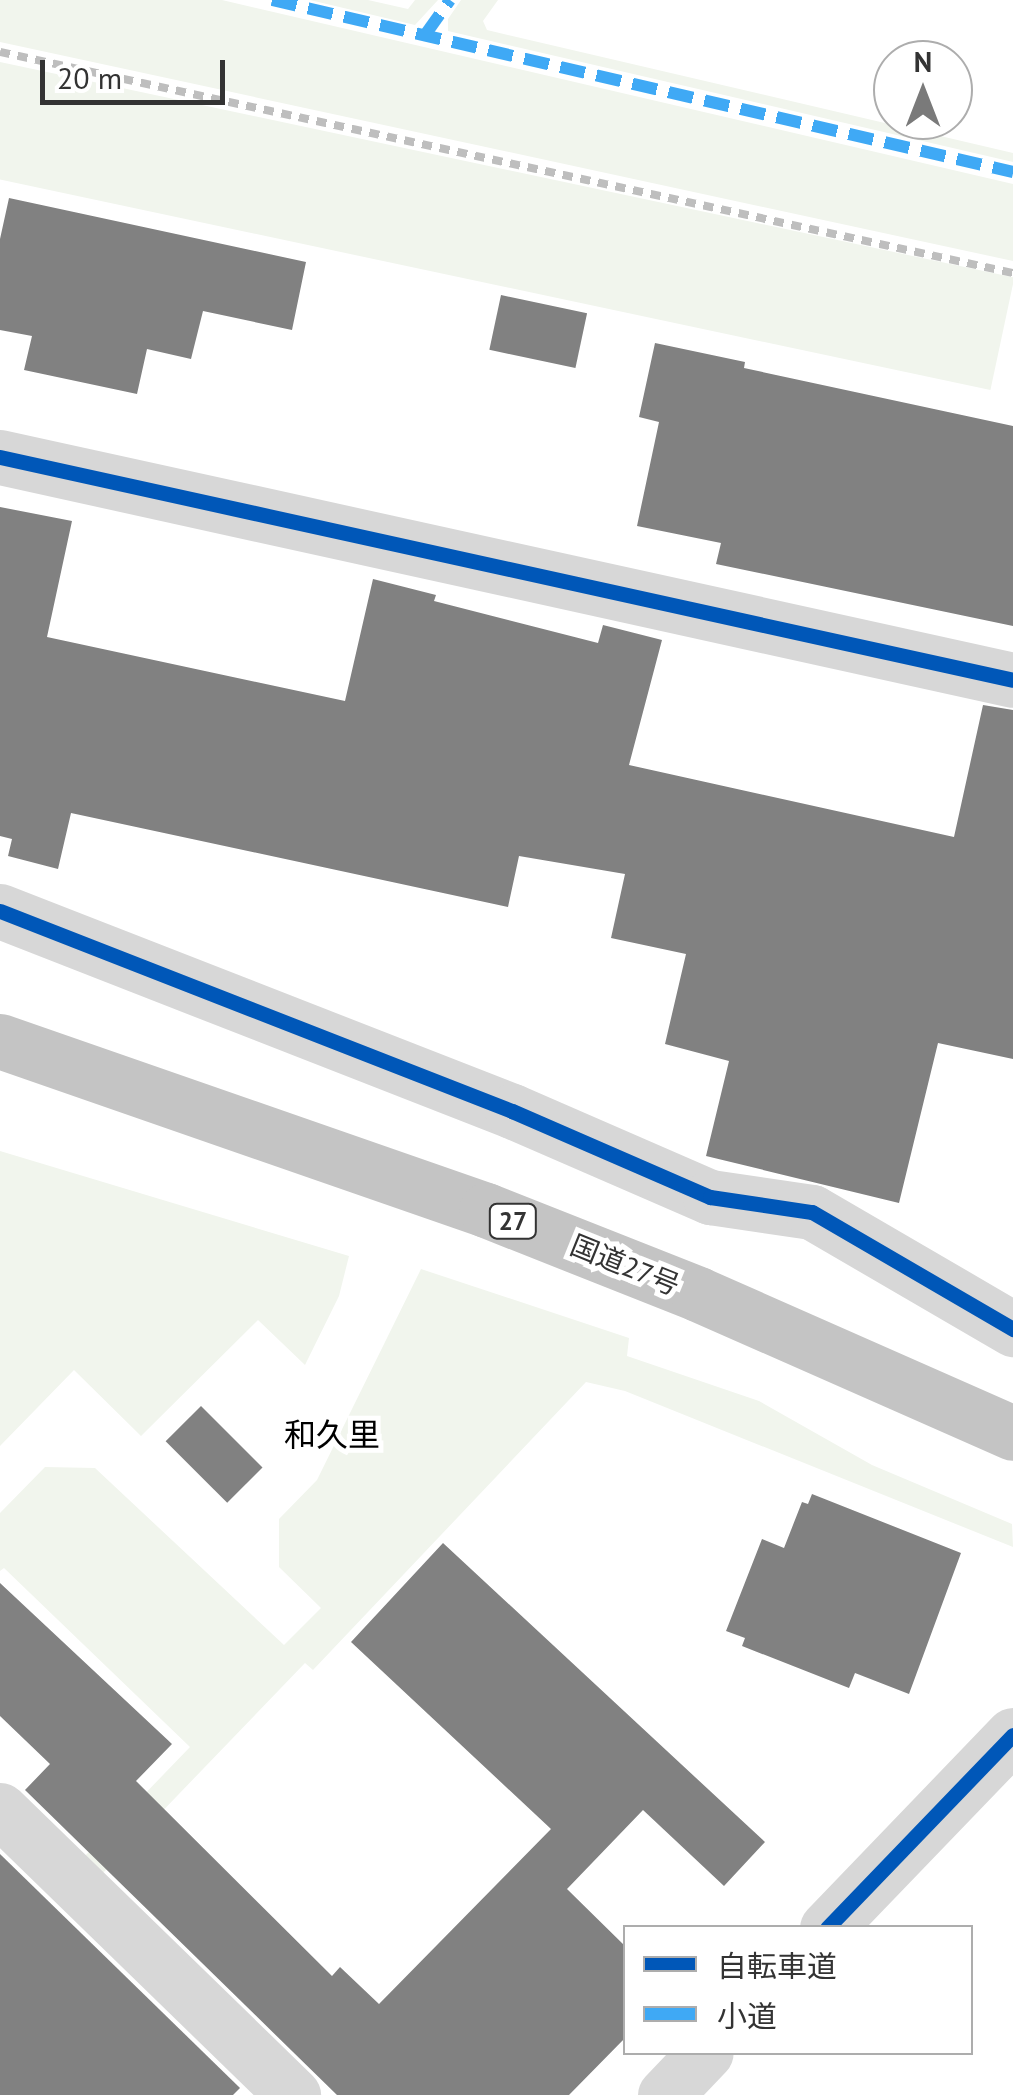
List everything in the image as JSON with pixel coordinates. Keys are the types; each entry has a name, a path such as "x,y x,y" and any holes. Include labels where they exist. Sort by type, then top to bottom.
{"highway":[{"name":"国道27号","path":"0,1042 486,1210 698,1294 1012,1430"}],"street":[{"path":"0,457 1013,680"},
{"path":"0,911 512,1111 710,1197 812,1212 1013,1328"},
{"path":"830,1925 1013,1735"},
{"path":"0,1810 293,2095"},
{"path":"665,2095 703,2055"}],"shaded area":[{"path":"0,0 222,0 1013,184 1013,261 0,42"},
{"path":"310,0 368,0 408,9 415,0 438,0 415,25"},
{"path":"461,0 498,0 483,21 487,30 873,120 873,130 448,31 448,19"},
{"path":"0,62 1013,277 990,390 0,180"},
{"path":"918,140 957,140 1013,153 1013,162"},
{"path":"0,1151 349,1256 339,1296 305,1365 258,1320 141,1436 74,1370 0,1446"},
{"path":"421,1269 629,1338 627,1356 759,1401 872,1465 1012,1524 1013,1547 625,1391 586,1382 313,1670 305,1663 101,1875 83,1858 190,1747 4,1568 0,1571 0,1513 45,1467 95,1468 284,1645 321,1608 279,1567 279,1519 317,1480"}],"building":[{"path":"9,198 306,262 292,330 203,311 191,359 147,349 137,394 24,370 32,336 0,330 0,239"},
{"path":"501,295 587,313 575,368 489,350"},
{"path":"655,343 745,362 744,368 1013,426 1013,626 716,564 721,543 637,526 659,422 639,417"},
{"path":"0,507 72,521 47,637 345,701 373,579 436,595 434,601 598,643 603,625 662,640 629,765 954,837 983,705 1013,710 1013,1059 938,1043 899,1203 706,1156 729,1061 665,1044 686,954 611,938 625,874 519,856 508,907 71,813 58,869 8,856 12,839 0,836"},
{"path":"201,1406 263,1468 227,1503 166,1441"},
{"path":"812,1494 961,1553 909,1694 855,1673 849,1688 742,1646 745,1638 726,1631 762,1539 784,1548 802,1502 808,1504"},
{"path":"443,1543 765,1842 724,1886 643,1810 567,1889 623,1944 623,2040 569,2095 337,2095 25,1790 50,1764 0,1716 0,1583 172,1744 136,1781 332,1976 340,1967 379,2004 551,1829 351,1642"},
{"path":"0,1854 240,2088 233,2095 0,2095"}],"railway":[{"path":"0,52 1013,273"}],"marked path":[{"path":"272,0 1013,172"},
{"path":"425,35 450,0"}],"cycle path":[{"path":"0,457 1013,680"},
{"path":"0,911 512,1111 710,1197 812,1212 1013,1329"},
{"path":"830,1925 1013,1735"}],"district":[{"name":"和久里","path":"332,1434"}]}
